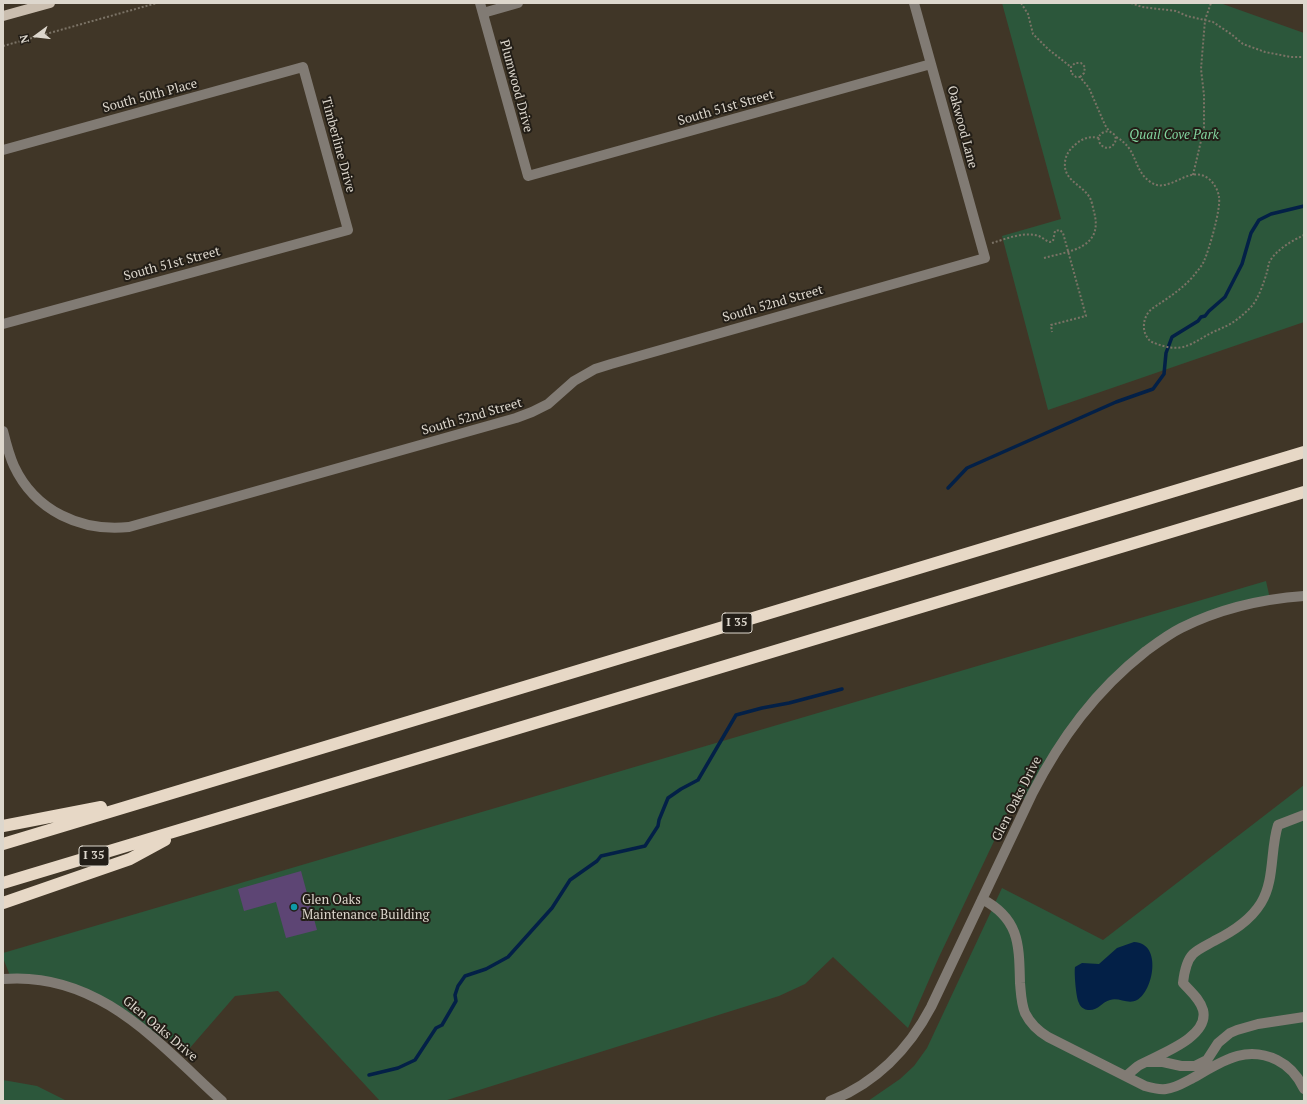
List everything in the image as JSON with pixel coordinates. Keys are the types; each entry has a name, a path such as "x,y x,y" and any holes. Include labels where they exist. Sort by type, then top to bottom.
{"highway":[{"name":"I 35","path":"3,844 1304,452"},
{"name":"I 35","path":"3,883 1304,492"},
{"path":"3,826 171,794"},
{"path":"3,903 130,859 185,829"}],"main road":[{"path":"3,16 50,3"}],"street":[{"path":"481,8 518,3"},
{"name":"Oakwood Lane","path":"914,3 985,258"},
{"name":"Plumwood Drive","path":"481,8 528,176"},
{"name":"South 51st Street","path":"528,176 931,64"},
{"name":"South 50th Place","path":"3,150 303,67"},
{"name":"Timberline Drive","path":"303,67 348,230"},
{"name":"South 51st Street","path":"3,324 348,230"},
{"name":"South 52nd Street","path":"3,431 14,466 23,482 35,496 49,508 64,517 80,523 112,529 129,527 516,418 548,404 574,381 595,369 985,258"},
{"name":"Glen Oaks Drive","path":"830,1101 859,1087 878,1074 911,1041 924,1022 1047,765 1070,730 1109,684 1140,656 1181,628 1246,604 1270,599 1304,596"},
{"path":"1126,1076 1138,1067 1188,1040 1201,1027 1204,1020 1203,1009 1200,1002 1183,983 1184,974 1188,963 1193,954 1232,931 1258,907 1268,886 1273,862 1274,838 1278,825 1304,815"},
{"path":"982,899 992,904 1010,923 1016,936 1019,948 1021,998 1025,1012 1039,1031 1048,1037 1145,1086 1155,1089 1167,1089 1179,1086 1230,1058 1243,1054 1256,1054 1269,1057 1282,1063 1293,1071 1304,1088"},
{"name":"Glen Oaks Drive","path":"3,979 37,980 60,984 81,990 102,1000 121,1012 144,1030 222,1101"},
{"path":"1147,1062 1163,1062 1181,1066 1195,1066 1206,1060 1218,1043 1230,1033 1258,1024 1304,1018"}],"path":[{"path":"3,46 157,3"},
{"path":"1020,3 1028,14 1033,34 1048,49 1070,67 1072,75 1080,77 1089,88 1105,126 1116,138 1127,145 1138,168 1144,176 1155,185 1161,186 1193,175 1203,175 1209,178 1218,190 1220,198 1218,209 1209,248 1203,263 1186,285 1150,310 1145,317 1144,326 1146,336 1151,342 1160,346 1172,348 1183,347 1232,323 1252,306 1259,293 1269,263 1272,259 1280,250 1304,235"},
{"path":"1131,3 1142,7 1176,11 1187,16 1213,22 1243,44 1271,54 1291,58 1304,57"},
{"path":"1193,175 1204,128 1204,96 1201,69 1205,20 1211,3"},
{"path":"1070,67 1079,62 1083,65 1085,71 1080,77"},
{"path":"1109,131 1104,131 1101,134 1099,142 1101,145 1109,148 1115,144 1116,138"},
{"path":"1044,258 1080,248 1089,242 1093,237 1097,226 1090,198 1065,170 1066,156 1073,147 1083,139 1094,137 1099,138"},
{"path":"991,244 1017,236 1030,235 1039,236 1050,242 1053,240 1055,231 1060,230 1063,233 1086,316 1051,325 1052,332"}],"green space":[{"name":"Quail Cove Park","path":"1002,3 1220,3 1304,33 1304,322 1048,410 1002,236 1061,219"},
{"path":"1266,581 1270,599 1247,604 1160,641 1087,709 1030,799 1014,799 939,957 908,1028 833,957 805,984 779,996 444,1101 380,1101 278,991 235,996 189,1049 144,1030 81,990 11,978 3,958 3,953"},
{"path":"1304,785 1304,1101 868,1101 900,1079 914,1066 927,1048 1002,888 1103,940"},
{"path":"3,1080 37,1086 67,1101 3,1101"}],"water":[{"path":"1134,942 1143,944 1149,950 1152,959 1151,978 1143,995 1137,1000 1130,1002 1113,999 1095,1009 1088,1010 1083,1008 1077,996 1075,967 1082,963 1099,964 1117,948"}],"building":[{"name":"Glen Oaks Maintenance Building","path":"301,871 317,930 286,938 276,902 244,911 238,889"}],"waterway":[{"path":"948,488 967,468 1116,402 1153,389 1164,374 1166,353 1172,337 1198,321 1201,317 1205,316 1225,297 1242,264 1251,233 1259,220 1271,214 1304,206"},
{"path":"369,1075 398,1068 415,1060 436,1028 442,1025 456,1001 455,995 458,986 465,976 486,969 508,957 552,908 570,880 597,861 601,856 645,846 658,826 668,798 698,780 736,715 842,689"}],"place":[{"name":"Glen Oaks Maintenance Building","path":"294,907"}]}
